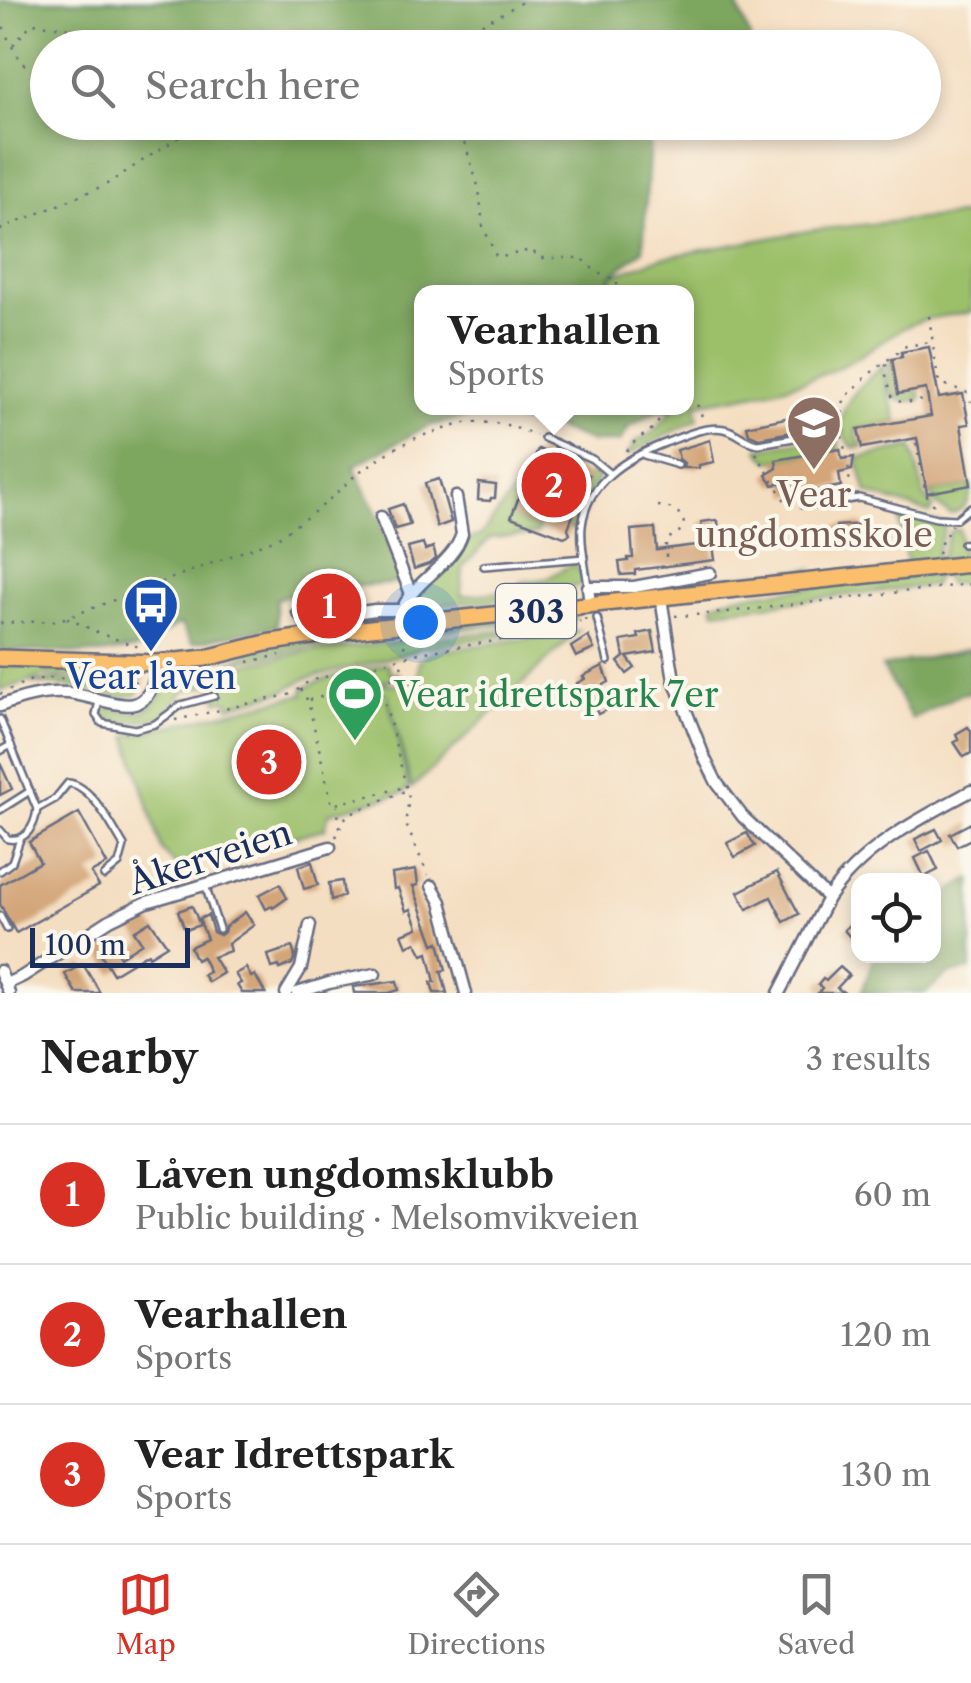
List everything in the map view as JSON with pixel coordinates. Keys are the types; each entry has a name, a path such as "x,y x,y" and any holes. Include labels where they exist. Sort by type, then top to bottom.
{"main road":[{"name":"303","path":"0,658 157,663 206,658 298,636 592,603 662,606 971,564"}],"street":[{"path":"298,612 304,620 375,610 400,624 412,594 448,559 461,540 456,498"},
{"path":"381,517 412,594"},
{"path":"592,603 634,587 710,573"},
{"path":"662,606 674,680 717,783 743,818 828,898"},
{"path":"0,706 46,692 71,693 130,706 141,702 152,687 157,663"},
{"path":"780,993 828,898 852,868 908,826 971,792"},
{"name":"Åkerveien","path":"7,989 132,909 330,847"},
{"path":"432,886 441,902 466,993"},
{"path":"286,993 301,968 310,925"},
{"path":"0,971 7,989"},
{"path":"298,993 375,974"}],"lane":[{"path":"608,662 592,603 582,526 597,487 610,474 641,454 705,430 724,428 751,444 840,430"},
{"path":"544,438 592,459 610,474"},
{"path":"641,454 678,465"},
{"path":"812,505 859,498 956,519 971,507"},
{"path":"484,566 585,558"},
{"path":"100,698 96,715 102,723 135,728 154,724 181,705 214,696"},
{"path":"0,719 37,809 28,834 20,839 8,839 0,830"},
{"path":"0,751 12,745"},
{"path":"37,809 56,798 68,783 78,784 86,791 124,846 119,864 104,876"},
{"path":"0,810 30,791"},
{"path":"0,871 12,862 20,839"},
{"path":"206,885 219,929"},
{"path":"0,916 7,929"}],"path":[{"path":"463,30 526,0"},
{"path":"0,17 12,47 30,70"},
{"path":"12,47 32,23 72,28"},
{"path":"0,227 107,184 174,140"},
{"path":"465,140 479,189 483,226 496,256 530,250 542,258 582,258 594,272 615,279 617,285"},
{"path":"929,316 938,379 942,384 959,388 970,396 971,402"},
{"path":"850,499 840,430 844,399 906,346 931,342"},
{"path":"886,361 893,399 904,403 924,400"},
{"path":"694,406 699,406 705,430"},
{"path":"623,464 628,446 665,415"},
{"path":"0,623 53,621 276,539 321,508 359,472 418,437 478,422 504,424 544,438"},
{"path":"916,443 926,494 942,518"},
{"path":"751,444 790,506 802,509 812,505"},
{"path":"658,506 678,512 684,524 666,540 668,581"},
{"path":"938,556 956,519"},
{"path":"940,578 942,587"},
{"path":"662,606 696,616 971,584"},
{"path":"154,724 292,694 310,681 406,656 572,629 592,603 550,591 518,600"},
{"path":"66,617 142,648"},
{"path":"512,627 581,620"},
{"path":"400,624 406,656"},
{"path":"243,663 286,654"},
{"path":"308,700 402,676 400,658"},
{"path":"169,680 201,672"},
{"path":"0,694 48,678 143,682"},
{"path":"380,684 409,798 407,827 432,886"},
{"path":"300,688 308,700 332,805 405,789"},
{"path":"330,847 351,813 405,789"},
{"path":"336,804 340,828"}],"green space":[{"path":"0,0 735,0 747,30 30,30 30,140 650,140 643,250 611,276 612,285 414,285 414,415 650,415 629,427 620,442 592,442 556,428 496,416 465,418 428,426 354,466 385,531 402,583 305,590 276,599 277,626 192,643 180,624 138,649 99,654 0,650"},
{"path":"971,214 971,312 912,324 847,364 821,375 696,404 698,419 628,455 634,443 652,433 668,415 694,415 694,285 612,285 611,276 660,258 813,230"},
{"path":"892,359 898,394 919,390 921,399 901,400 890,390"},
{"path":"883,366 897,422 857,429 862,448 854,448 845,437 843,414 855,393"},
{"path":"832,436 839,441 838,449 770,461 759,448"},
{"path":"912,447 924,495 933,508 930,513 867,493 857,458"},
{"path":"598,474 576,530 568,528 589,475"},
{"path":"971,485 966,504 950,514 937,505 930,493"},
{"path":"513,493 519,496 511,516 539,528 537,534 490,538 463,567 461,596 520,590 520,582 546,579 572,564 583,573 584,585 515,598 417,607 418,612 507,604 573,591 573,596 525,605 408,618 405,609 469,540 481,535"},
{"path":"899,517 946,523 935,559 941,558 950,531 959,529 962,555 971,554 971,558 907,565"},
{"path":"812,569 810,575 601,597 597,593 726,577"},
{"path":"971,570 971,581 948,584 942,575 937,576 933,585 715,611 713,604 735,596"},
{"path":"575,613 576,617 337,642 223,664 251,652 300,642"},
{"path":"573,623 419,648 305,679 284,691 229,706 227,700 218,701 213,684 185,690 163,718 117,721 103,714 102,709 144,711 156,702 168,682 211,672 220,676 225,669 304,652"},
{"path":"578,631 412,788 387,692 409,788 403,793 329,813 325,829 177,866 162,850 127,736 304,694 303,688 313,684 377,666 388,664 391,673 399,673 384,684 400,684 418,678 419,661 432,652"},
{"path":"971,649 971,692 912,719 882,667"},
{"path":"0,665 133,669 143,679 43,676 0,691"},
{"path":"55,680 142,685 136,695 120,697 30,683"},
{"path":"971,878 971,969 947,975 925,993 861,993 872,963 941,963 941,897"}],"building":[{"path":"929,347 939,398 963,394 969,424 961,425 971,485 927,493 917,438 862,448 858,429 931,416 926,389 898,394 892,359 902,357 901,352"},
{"path":"828,409 831,425 759,438 749,434 747,426"},
{"path":"710,440 714,462 699,468 683,468 677,450"},
{"path":"538,449 576,464 574,468 589,475 568,528 570,534 564,537 511,517"},
{"path":"840,449 842,459 854,457 852,470 839,473 841,486 819,490 820,496 812,498 810,492 788,496 786,483 773,485 766,475 777,468 776,460"},
{"path":"439,479 451,522 437,527 425,483"},
{"path":"479,483 496,485 495,498 478,500"},
{"path":"403,504 410,525 395,529 388,509"},
{"path":"716,520 720,543 713,545 715,560 621,575 619,562 633,558 631,530 655,528 657,550 704,544 701,522"},
{"path":"863,524 865,538 837,541 836,526"},
{"path":"423,544 425,550 433,547 436,558 414,569 408,548"},
{"path":"349,596 350,605 309,610 308,600"},
{"path":"652,631 656,652 627,657 635,668 627,674 618,662 624,657 621,641"},
{"path":"588,636 594,649 576,657 571,647"},
{"path":"603,666 609,682 600,687 610,708 598,714 593,704 584,708 577,683"},
{"path":"968,727 971,753 964,757 954,742 959,740 956,734"},
{"path":"0,763 12,789 0,795"},
{"path":"79,813 107,864 91,873 99,886 16,933 0,904 0,885 40,862 29,842"},
{"path":"971,823 971,839 957,846 950,834"},
{"path":"936,829 942,840 921,851 915,839"},
{"path":"747,833 755,846 735,857 727,843"},
{"path":"929,851 938,870 922,873 915,858"},
{"path":"312,862 318,885 304,889 298,867"},
{"path":"416,870 418,885 413,886 434,944 439,942 447,993 434,993 428,953 423,955 416,942 407,946 402,934 418,928 411,909 406,911 398,888 394,889 392,874"},
{"path":"777,872 799,914 784,922 771,897 747,909 738,892"},
{"path":"342,881 344,896 331,900 329,883"},
{"path":"280,884 287,898 266,909 259,895"},
{"path":"192,906 200,925 185,930 178,911"},
{"path":"245,912 254,925 228,944 230,951 213,957 223,973 208,982 203,975 209,972 202,957 196,960 190,947 207,939 199,919 208,915 213,932 220,935"},
{"path":"150,921 167,945 113,974 99,951 112,943 120,957 142,943 134,931"},
{"path":"292,947 292,964 272,968 268,955"},
{"path":"83,964 100,993 76,993 70,983 65,974"},
{"path":"840,967 849,975 837,988 845,993 818,993 823,979 826,981"},
{"path":"246,968 265,993 242,993 235,974"},
{"path":"397,981 399,990 389,993 354,993 353,987"}],"place":[{"name":"Vear ungdomsskole","path":"814,472"},
{"name":"Vearhallen","path":"554,485"},
{"name":"Låven ungdomsklubb","path":"329,606"},
{"name":"Vear låven","path":"151,654"},
{"name":"Vear idrettspark 7er","path":"355,743"},
{"name":"Vear Idrettspark","path":"269,762"}]}
